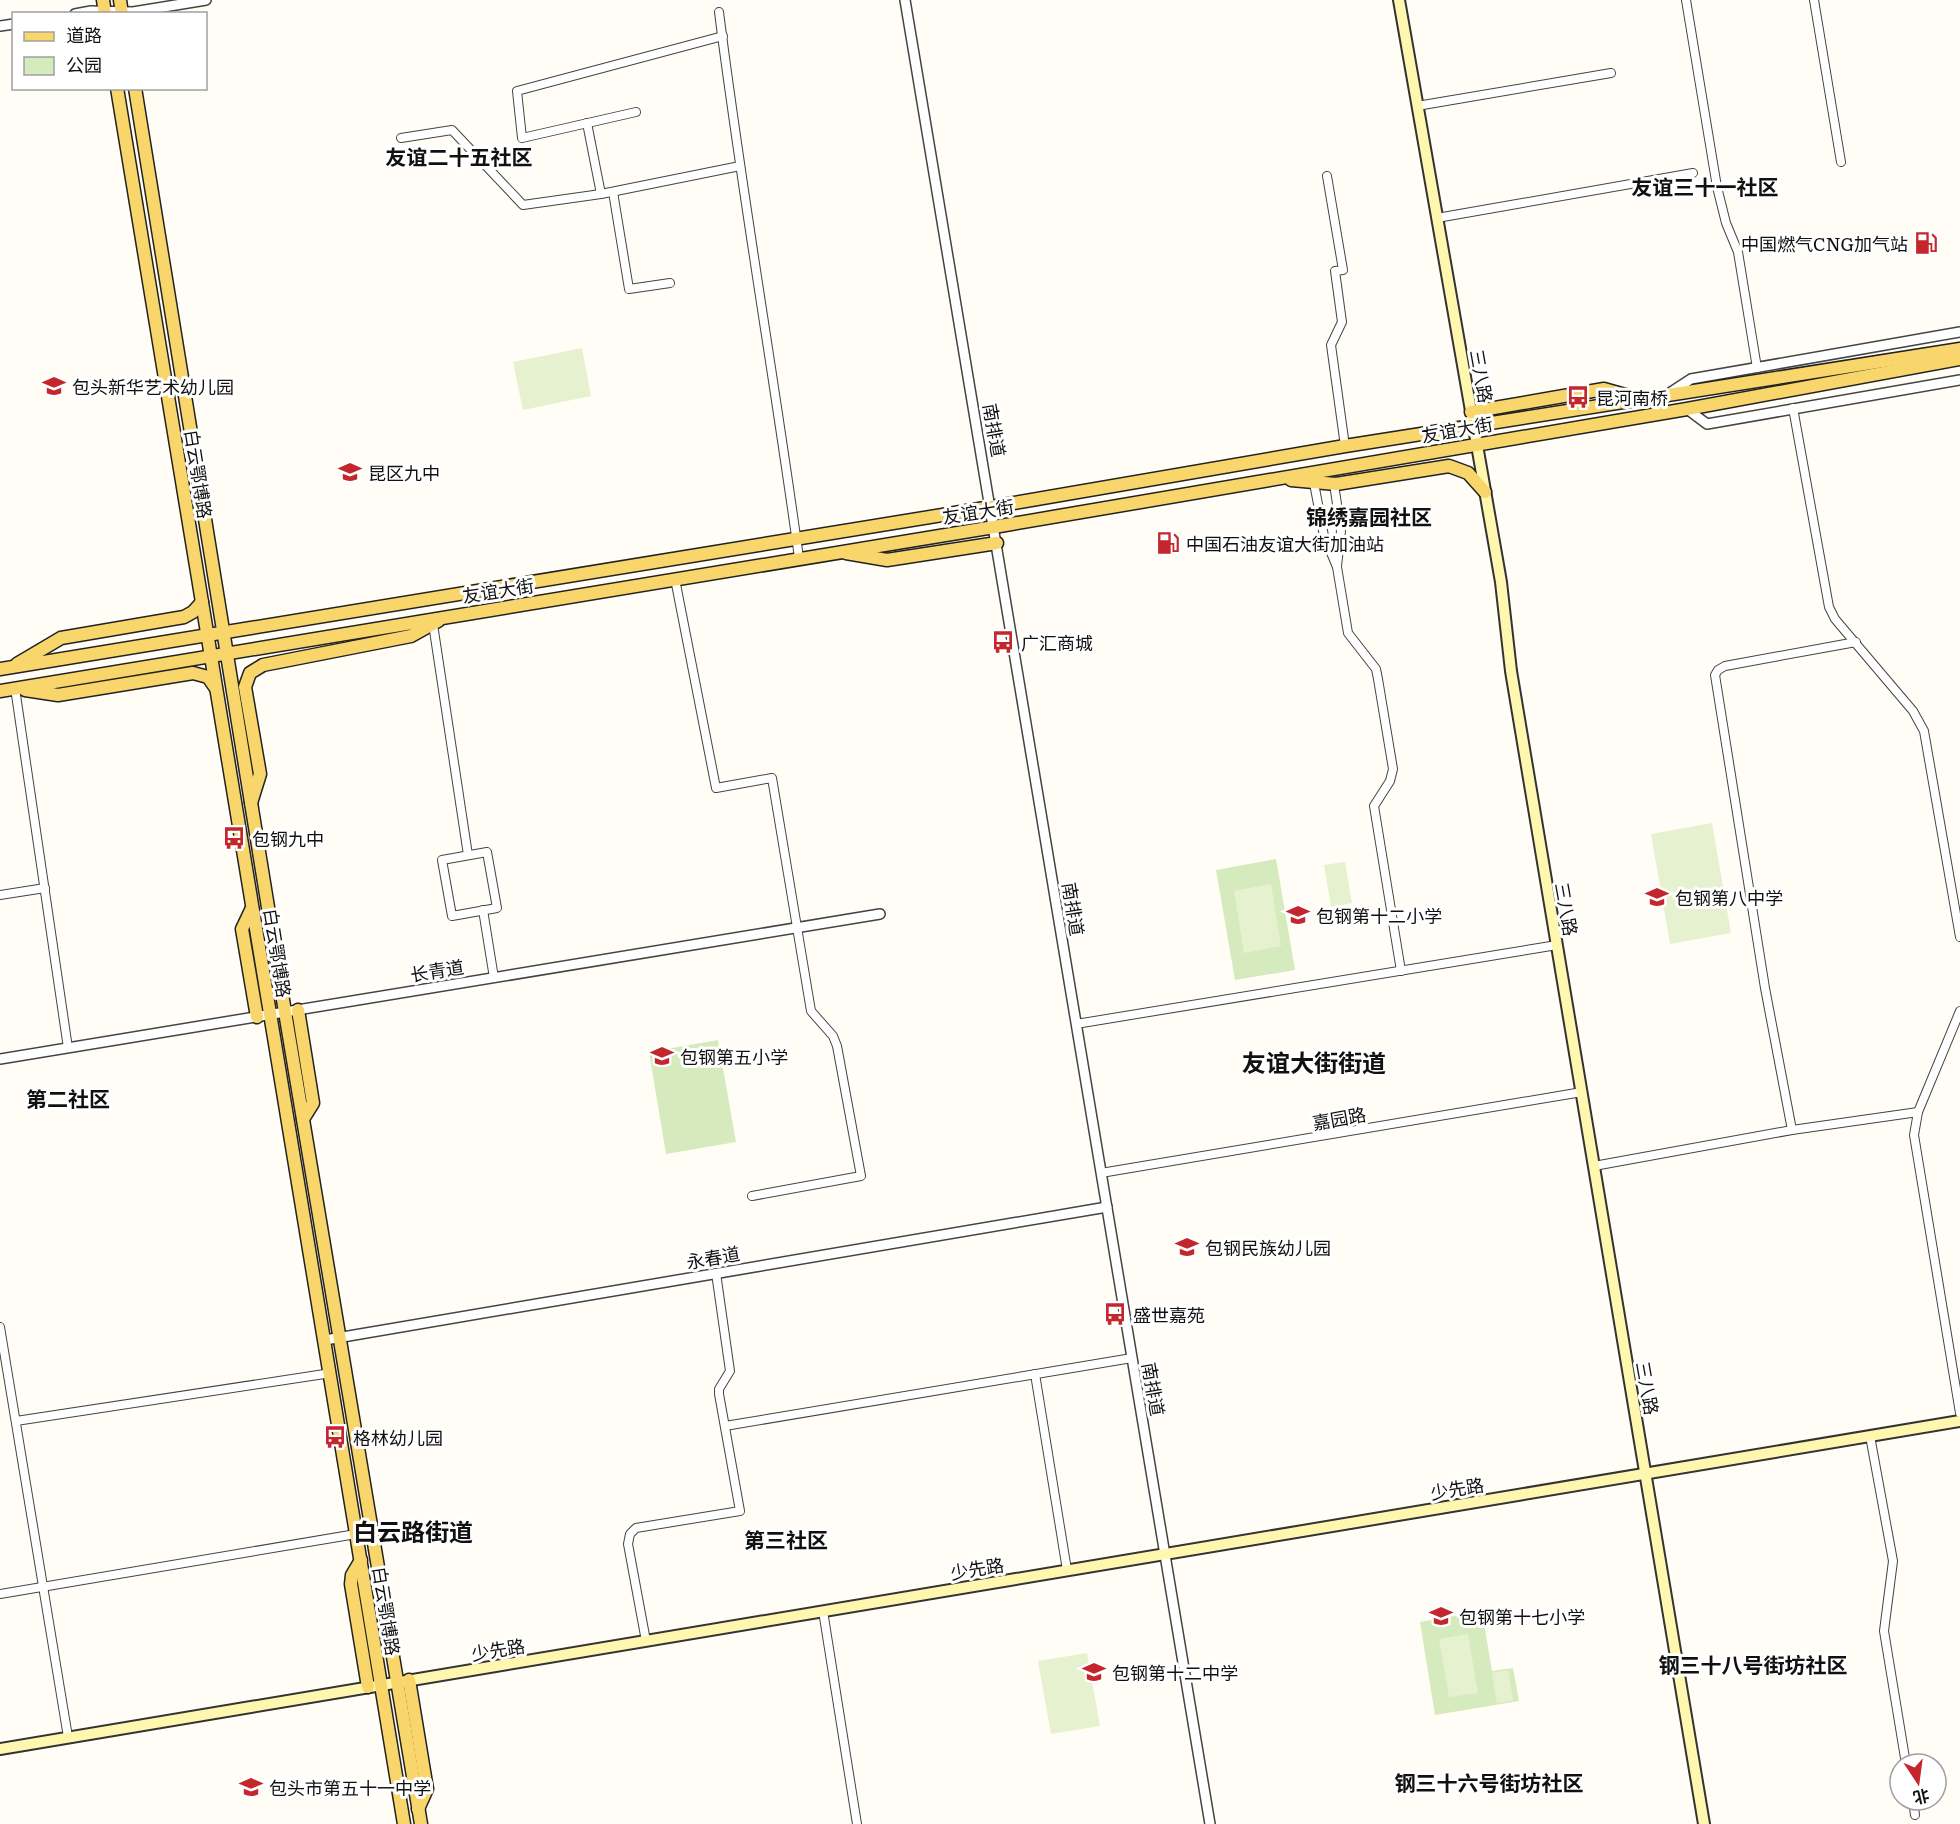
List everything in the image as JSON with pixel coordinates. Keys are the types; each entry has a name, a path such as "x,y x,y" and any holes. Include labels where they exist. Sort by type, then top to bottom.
{"main road":[{"name":"三八路","path":"1399,0 1501,582 1511,671 1704,1824"},
{"name":"白云鄂博路","path":"117,90 331,1373 361,1560 352,1575 351,1584 374,1686"},
{"name":"白云鄂博路","path":"135,90 339,1338 403,1681 427,1789 418,1809 421,1824"},
{"name":"友谊大街","path":"0,691 994,527 1687,409 1898,365 1960,349"},
{"name":"友谊大街","path":"6,668 1640,399 1960,359"},
{"path":"1471,411 1604,389 1640,399"},
{"path":"1275,478 1334,484 1449,466 1468,473 1485,492"},
{"path":"836,552 887,560 997,543"},
{"path":"6,668 61,638 184,617 193,612 202,602"},
{"path":"251,803 260,774 245,687 250,673 264,665 411,636 447,616"},
{"path":"15,688 58,695 193,673 208,677 216,691"},
{"path":"252,908 242,929 256,1017"},
{"path":"297,1010 313,1104 303,1119"},
{"name":"少先路","path":"0,1749 1960,1421"},
{"path":"374,1686 404,1824"}],"street":[{"path":"85,12 104,8 206,0"},
{"name":"南排道","path":"905,0 1210,1824"},
{"path":"1686,0 1717,187 1726,223 1738,252 1757,368"},
{"path":"1814,0 1841,162"},
{"path":"720,12 740,166 799,558"},
{"path":"636,112 522,138 517,91 723,36"},
{"path":"1417,106 1611,73"},
{"path":"587,123 601,194"},
{"path":"401,138 452,130 523,205 613,192 740,166"},
{"path":"1437,218 1694,173"},
{"path":"1327,176 1343,270 1335,271 1342,322 1331,345 1345,446"},
{"path":"613,192 629,289 670,283"},
{"path":"1667,395 1691,379 1960,332"},
{"path":"1687,409 1707,424 1960,380"},
{"path":"1793,408 1828,604 1835,619 1913,711 1924,731 1960,937"},
{"path":"1314,483 1324,536 1337,567 1350,637 1377,673 1393,769 1390,781 1374,806 1401,971"},
{"path":"1334,484 1341,531 1337,567"},
{"path":"675,579 716,788 772,778 810,1011 833,1036 837,1046 861,1176 752,1196"},
{"path":"433,624 468,855"},
{"path":"1792,1130 1765,988 1714,675 1718,669 1725,666 1856,642"},
{"path":"15,688 68,1048"},
{"path":"487,852 497,908 452,916 442,860 468,855 487,852"},
{"path":"0,895 45,888"},
{"path":"483,910 494,978"},
{"name":"长青道","path":"0,1059 880,914"},
{"path":"1076,1024 1557,945"},
{"path":"1960,1011 1914,1126 1960,1413"},
{"name":"嘉园路","path":"1101,1173 1582,1092"},
{"path":"1594,1166 1792,1130 1918,1112"},
{"name":"永春道","path":"325,1340 1107,1207"},
{"path":"646,1641 628,1544 630,1534 636,1528 740,1510 719,1389 729,1376 730,1364 716,1273"},
{"path":"0,1327 68,1737"},
{"path":"725,1426 1132,1358"},
{"path":"16,1421 331,1373"},
{"path":"1035,1374 1067,1570"},
{"path":"1870,1436 1893,1561 1884,1631 1904,1752"},
{"path":"0,1594 356,1534"},
{"path":"823,1611 857,1824"}],"green space":[{"path":"582,348 591,396 523,410 513,362"},
{"path":"1712,823 1731,933 1670,944 1651,834"},
{"path":"1276,859 1295,970 1235,980 1216,870"},
{"path":"1345,862 1352,903 1331,907 1324,865"},
{"path":"1271,884 1281,946 1244,953 1234,891"},
{"path":"718,1040 736,1142 666,1154 649,1052"},
{"path":"1482,1611 1492,1671 1513,1668 1519,1701 1435,1715 1420,1622"},
{"path":"1468,1634 1478,1693 1449,1697 1439,1639"},
{"path":"1087,1653 1100,1726 1051,1734 1038,1661"},
{"path":"1508,1670 1513,1700 1497,1703 1492,1673"}],"place":[{"name":"中国燃气CNG加气站","path":"1926,243"},
{"name":"包头新华艺术幼儿园","path":"54,386"},
{"name":"昆河南桥","path":"1578,397"},
{"name":"昆区九中","path":"350,472"},
{"name":"中国石油友谊大街加油站","path":"1168,543"},
{"name":"广汇商城","path":"1003,642"},
{"name":"包钢九中","path":"234,838"},
{"name":"包钢第八中学","path":"1657,897"},
{"name":"包钢第十二小学","path":"1298,915"},
{"name":"包钢第五小学","path":"662,1056"},
{"name":"包钢民族幼儿园","path":"1187,1247"},
{"name":"盛世嘉苑","path":"1115,1314"},
{"name":"格林幼儿园","path":"335,1437"},
{"name":"包钢第十七小学","path":"1441,1616"},
{"name":"包钢第十二中学","path":"1094,1672"},
{"name":"包头市第五十一中学","path":"251,1787"}],"district":[{"name":"友谊二十五社区","path":"459,155"},
{"name":"友谊三十一社区","path":"1705,185"},
{"name":"锦绣嘉园社区","path":"1369,515"},
{"name":"友谊大街街道","path":"1314,1061"},
{"name":"第二社区","path":"68,1097"},
{"name":"白云路街道","path":"413,1530"},
{"name":"第三社区","path":"786,1538"},
{"name":"钢三十八号街坊社区","path":"1753,1663"},
{"name":"钢三十六号街坊社区","path":"1489,1781"}]}
